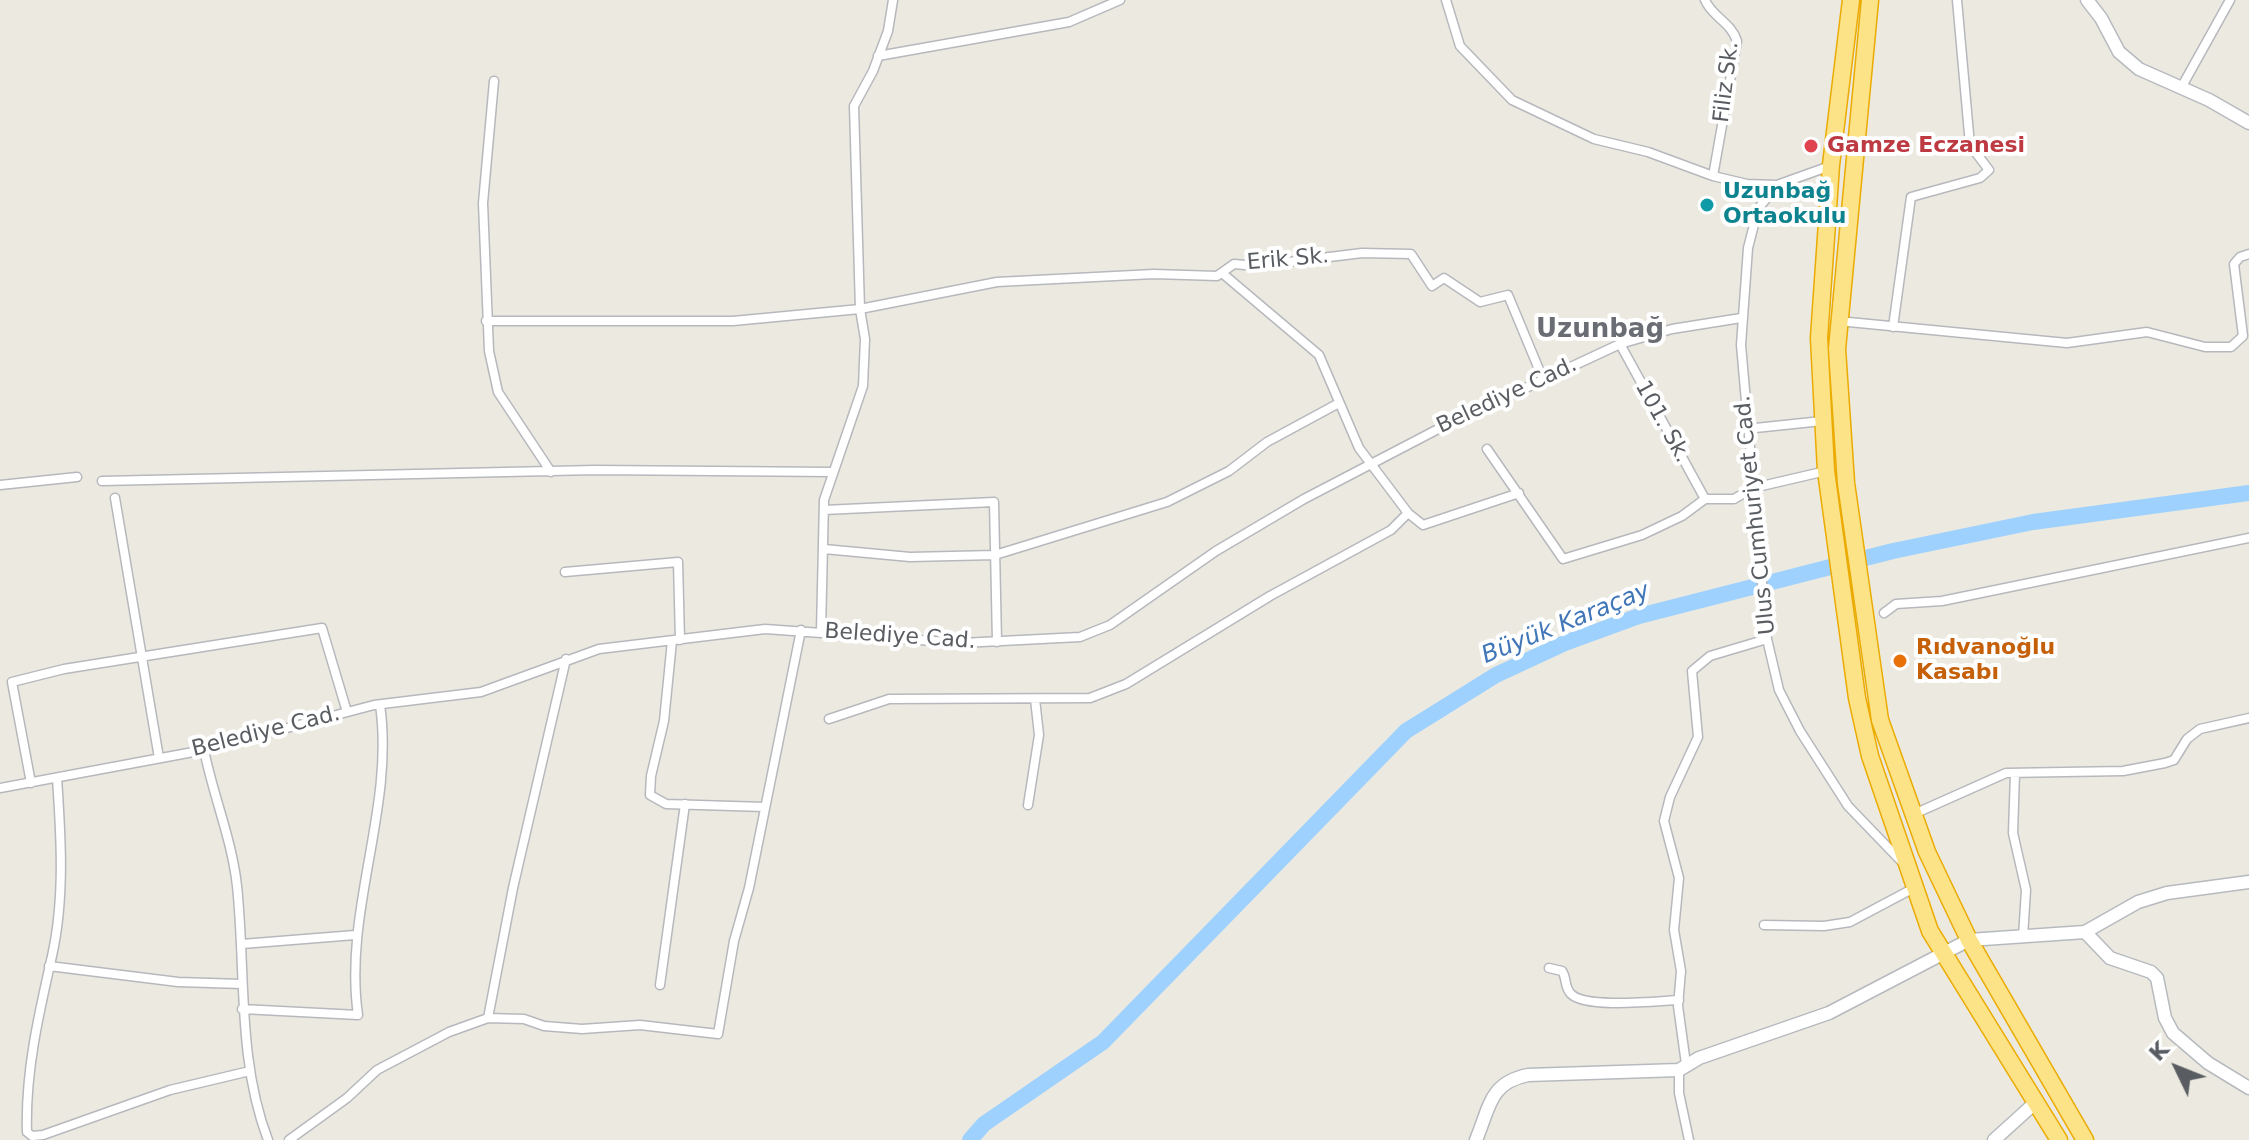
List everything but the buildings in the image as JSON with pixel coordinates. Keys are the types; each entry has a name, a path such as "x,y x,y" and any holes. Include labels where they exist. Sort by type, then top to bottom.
{"highway":[{"path":"1851,0 1831,165 1819,338 1826,471 1847,635 1870,756 1930,931 2059,1140"},
{"path":"1870,0 1837,321 1838,383 1846,483 1880,720 1927,852 1969,940 2085,1140"}],"street":[{"path":"821,631 824,510 832,472 863,386 865,339 860,309 854,106 878,56 893,0"},
{"path":"878,56 1069,22 1120,0"},
{"path":"1446,0 1460,46 1512,100 1594,139 1648,152 1713,176 1747,184 1777,185 1831,165"},
{"name":"Filiz Sk.","path":"1705,0 1706,6 1733,29 1737,41 1713,176"},
{"path":"1893,327 1911,197 1980,178 1989,170 1970,145 1958,46 1957,0"},
{"path":"2087,0 2101,18 2119,52 2139,69 2249,123"},
{"path":"2181,88 2227,2"},
{"path":"494,81 483,203 486,321 498,392 551,472"},
{"name":"Ulus Cumhuriyet Cad.","path":"1777,185 1758,209 1748,248 1741,318 1746,429 1767,639 1779,690 1800,731 1848,806 1906,866"},
{"name":"Erik Sk.","path":"486,321 733,321 860,309 997,282 1154,274 1217,276 1234,264 1256,266 1362,253 1411,254 1432,286 1444,278 1480,302 1508,295 1543,379"},
{"path":"1837,321 2067,343 2147,332 2205,347 2231,347 2243,336 2234,264 2240,257 2249,254"},
{"path":"1222,273 1319,355 1345,420 1371,464 1408,513 1423,525 1519,493"},
{"name":"Belediye Cad.","path":"0,788 204,750 380,705 481,692 599,649 765,629 947,642 1080,637 1110,625 1216,551 1371,464 1543,379 1620,344 1672,329 1741,318"},
{"name":"101. Sk.","path":"1620,344 1705,499"},
{"path":"824,549 910,557 995,555 1167,502 1229,471 1267,442 1339,403"},
{"path":"1746,429 1822,421"},
{"path":"1487,449 1563,559 1642,535 1682,516 1705,499 1734,499 1753,488 1826,471"},
{"path":"102,481 551,472 832,472"},
{"path":"0,485 77,477"},
{"path":"115,498 159,758"},
{"path":"824,510 994,502 993,586 997,642"},
{"path":"829,719 889,699 1090,698 1126,684 1270,596 1391,530 1408,513"},
{"path":"1884,613 1896,604 1942,601 2249,538"},
{"path":"565,572 678,562 676,641 664,721 649,788 655,801 765,807"},
{"path":"31,783 12,682 140,657 322,628 347,712"},
{"path":"289,1140 347,1098 377,1070 449,1032 488,1018 505,1016 569,1028 640,1025 718,1034 734,941 801,630"},
{"path":"1689,1140 1679,1093 1683,1067 1679,1000 1681,971 1674,930 1679,878 1664,821 1670,797 1698,737 1692,671 1719,652 1767,639"},
{"path":"488,1018 513,888 566,659"},
{"path":"1028,805 1039,735 1035,699"},
{"path":"242,1009 358,1015 355,935 383,752 380,705"},
{"path":"1914,814 1997,776 2154,766 2174,760 2187,739 2200,729 2249,718"},
{"path":"204,750 236,883 242,944 242,1009 250,1071 268,1140"},
{"path":"2015,773 2013,833 2026,890 2023,937"},
{"path":"57,778 60,899 49,966 41,993 24,1136 43,1135 170,1090 250,1071"},
{"path":"660,985 684,832 685,804"},
{"path":"1476,1140 1496,1091 1507,1079 1528,1075 1683,1067 1829,1013 1969,940 2085,932 2138,902 2167,893 2249,882"},
{"path":"1764,925 1824,926 1850,922 1914,888"},
{"path":"2085,932 2110,958 2151,972 2157,978 2165,1018 2173,1033 2208,1063 2249,1088"},
{"path":"242,944 355,935"},
{"path":"49,966 178,982 242,984"},
{"path":"1549,968 1562,971 1566,976 1566,987 1577,998 1608,1002 1679,1000"},
{"path":"1994,1140 2036,1102"}],"waterway":[{"name":"Büyük Karaçay","path":"970,1140 984,1124 1103,1042 1406,731 1496,675 1565,643 1639,616 1893,551 2033,522 2249,493"}],"place":[{"name":"Gamze Eczanesi","path":"1811,146"},
{"name":"Uzunbağ Ortaokulu","path":"1707,205"},
{"name":"Rıdvanoğlu Kasabı","path":"1900,661"}],"district":[{"name":"Uzunbağ","path":"1600,330"}]}
